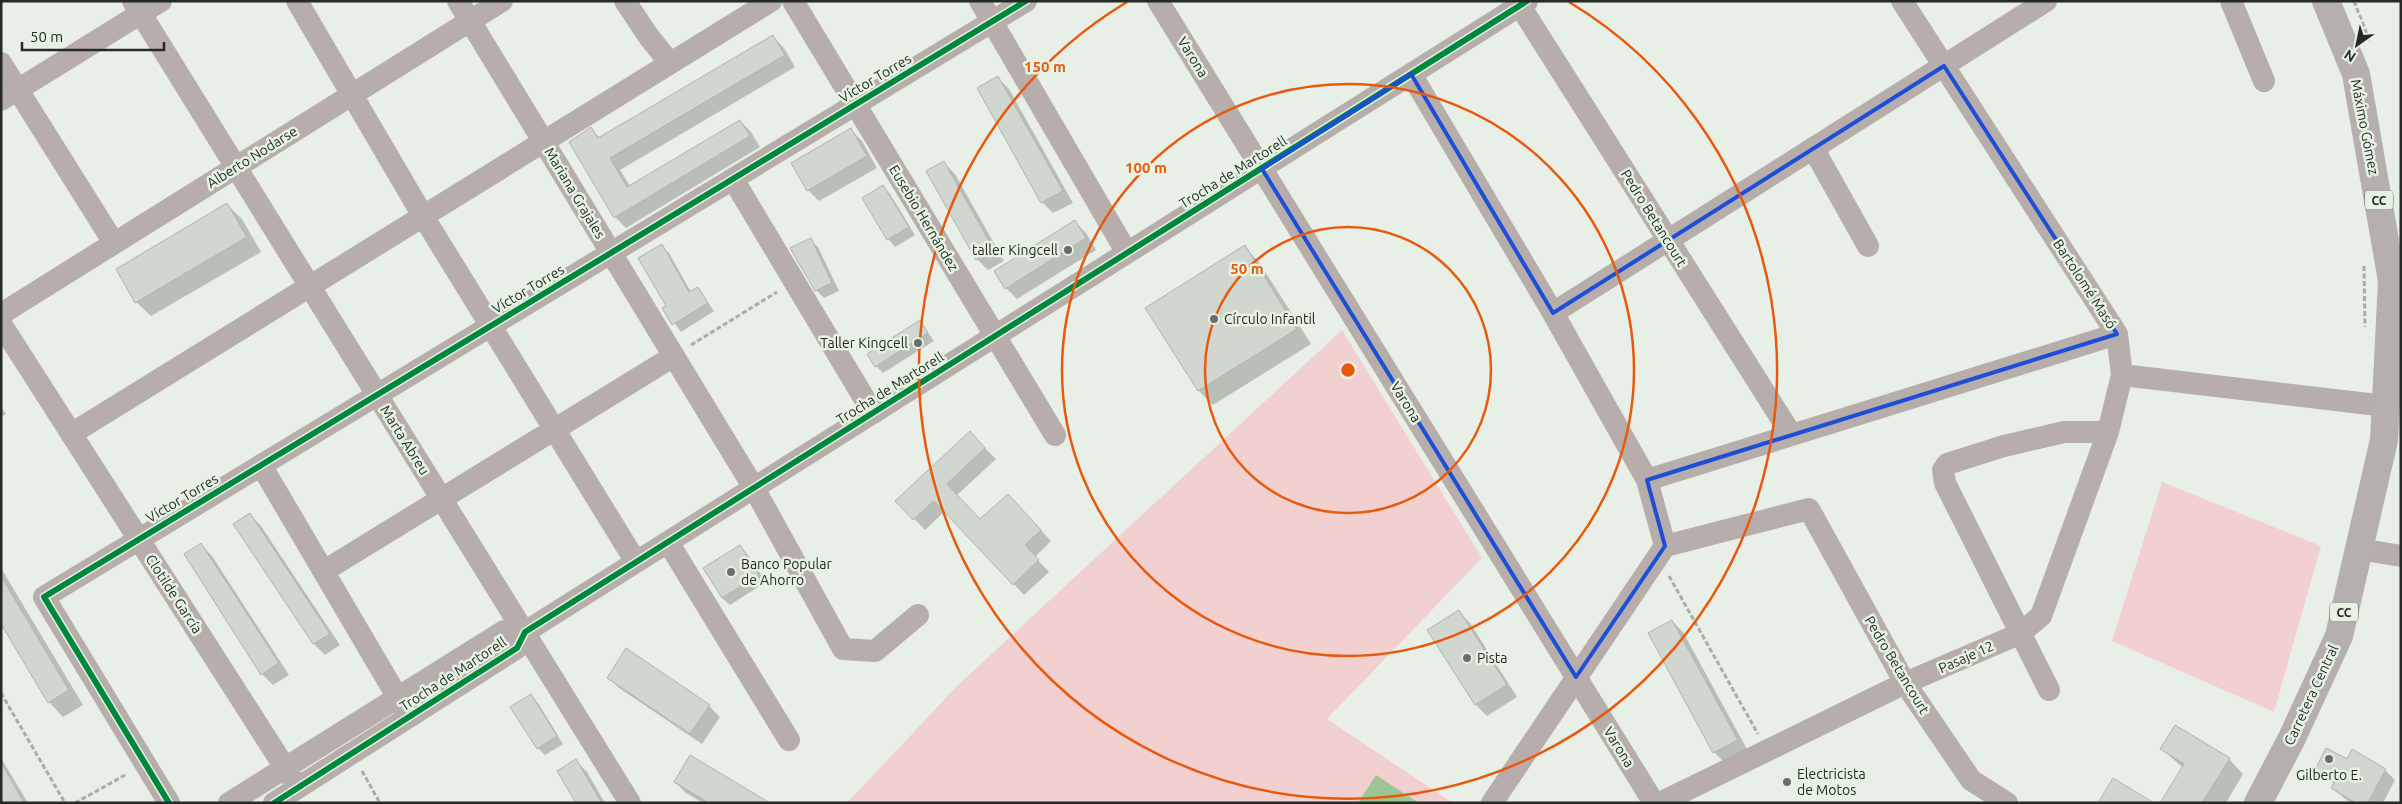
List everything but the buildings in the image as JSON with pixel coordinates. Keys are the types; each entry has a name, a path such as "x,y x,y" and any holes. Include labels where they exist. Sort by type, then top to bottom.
{"main road":[{"name":"Máximo Gómez","path":"2326,1 2356,74 2392,281 2386,406"},
{"name":"Carretera Central","path":"2258,803 2292,738 2338,636 2384,440 2386,406"}],"street":[{"path":"10,95 137,8 161,1"},
{"path":"297,1 423,216 556,429 636,562"},
{"name":"Mariana Grajales","path":"458,1 754,488 842,649 875,651 918,615"},
{"name":"Alberto Nodarse","path":"1,314 502,1"},
{"path":"626,1 649,37 670,64"},
{"path":"71,434 309,285 771,1"},
{"name":"Eusebio Hernández","path":"793,1 1055,435"},
{"path":"980,1 1127,253"},
{"name":"Víctor Torres","path":"146,764 44,597 1026,1"},
{"name":"Varona","path":"1158,1 1654,803"},
{"name":"Bartolomé Masó","path":"1902,1 2117,334 2122,375"},
{"path":"1553,313 2046,1"},
{"path":"2231,1 2264,81"},
{"name":"Trocha de Martorell","path":"274,803 517,648 524,632 1522,3"},
{"name":"Pedro Betancourt","path":"1522,3 1790,434"},
{"name":"Marta Abreu","path":"137,8 630,803"},
{"path":"1,63 10,95 114,243"},
{"path":"1411,74 1553,313 1647,480 1662,551 1492,803"},
{"path":"1813,148 1868,246"},
{"path":"733,179 873,413"},
{"name":"Clotilde García","path":"1,324 298,788"},
{"path":"1647,480 1790,434 2117,334"},
{"path":"324,571 674,356"},
{"path":"2122,375 2386,406"},
{"name":"Pasaje 12","path":"1660,803 1768,752 1905,683 2019,634 2041,616 2108,432 2122,375"},
{"path":"2049,690 2019,634 1945,483 1943,470 1947,464 2004,446 2064,432 2108,432"},
{"path":"261,465 409,718"},
{"name":"Pedro Betancourt","path":"1662,551 1809,509 1905,683 1972,780 2007,803"},
{"path":"668,542 789,740"},
{"path":"2359,549 2401,556"},
{"name":"Trocha de Martorell","path":"229,803 504,631 524,632"},
{"path":"146,764 169,803"}],"path":[{"path":"2354,1 2371,44"},
{"path":"2363,260 2365,336"},
{"path":"674,356 795,281"},
{"path":"1662,551 1768,752"},
{"path":"1,693 65,803"},
{"path":"352,754 380,803"},
{"path":"74,803 146,764"}],"highlighted area":[{"path":"1944,66 2117,334 1647,480 1665,546 1576,677 1262,169 1411,74 1553,313"}],"shaded area":[{"path":"1342,330 1482,558 1327,719 1453,803 847,803 957,686"},
{"path":"2162,482 2321,546 2274,712 2112,641"},
{"path":"1376,775 1419,803 1358,803"}],"cycle path":[{"path":"169,803 44,597 1026,1"},
{"path":"274,803 517,648 525,632 1527,1"}],"place":[{"name":"taller Kingcell","path":"1068,250"},
{"name":"Círculo Infantil","path":"1214,319"},
{"name":"Taller Kingcell","path":"918,343"},
{"name":"Banco Popular de Ahorro","path":"731,572"},
{"name":"Pista","path":"1467,658"},
{"name":"Gilberto E.","path":"2329,759"},
{"name":"Electricista de Motos","path":"1787,782"}]}
